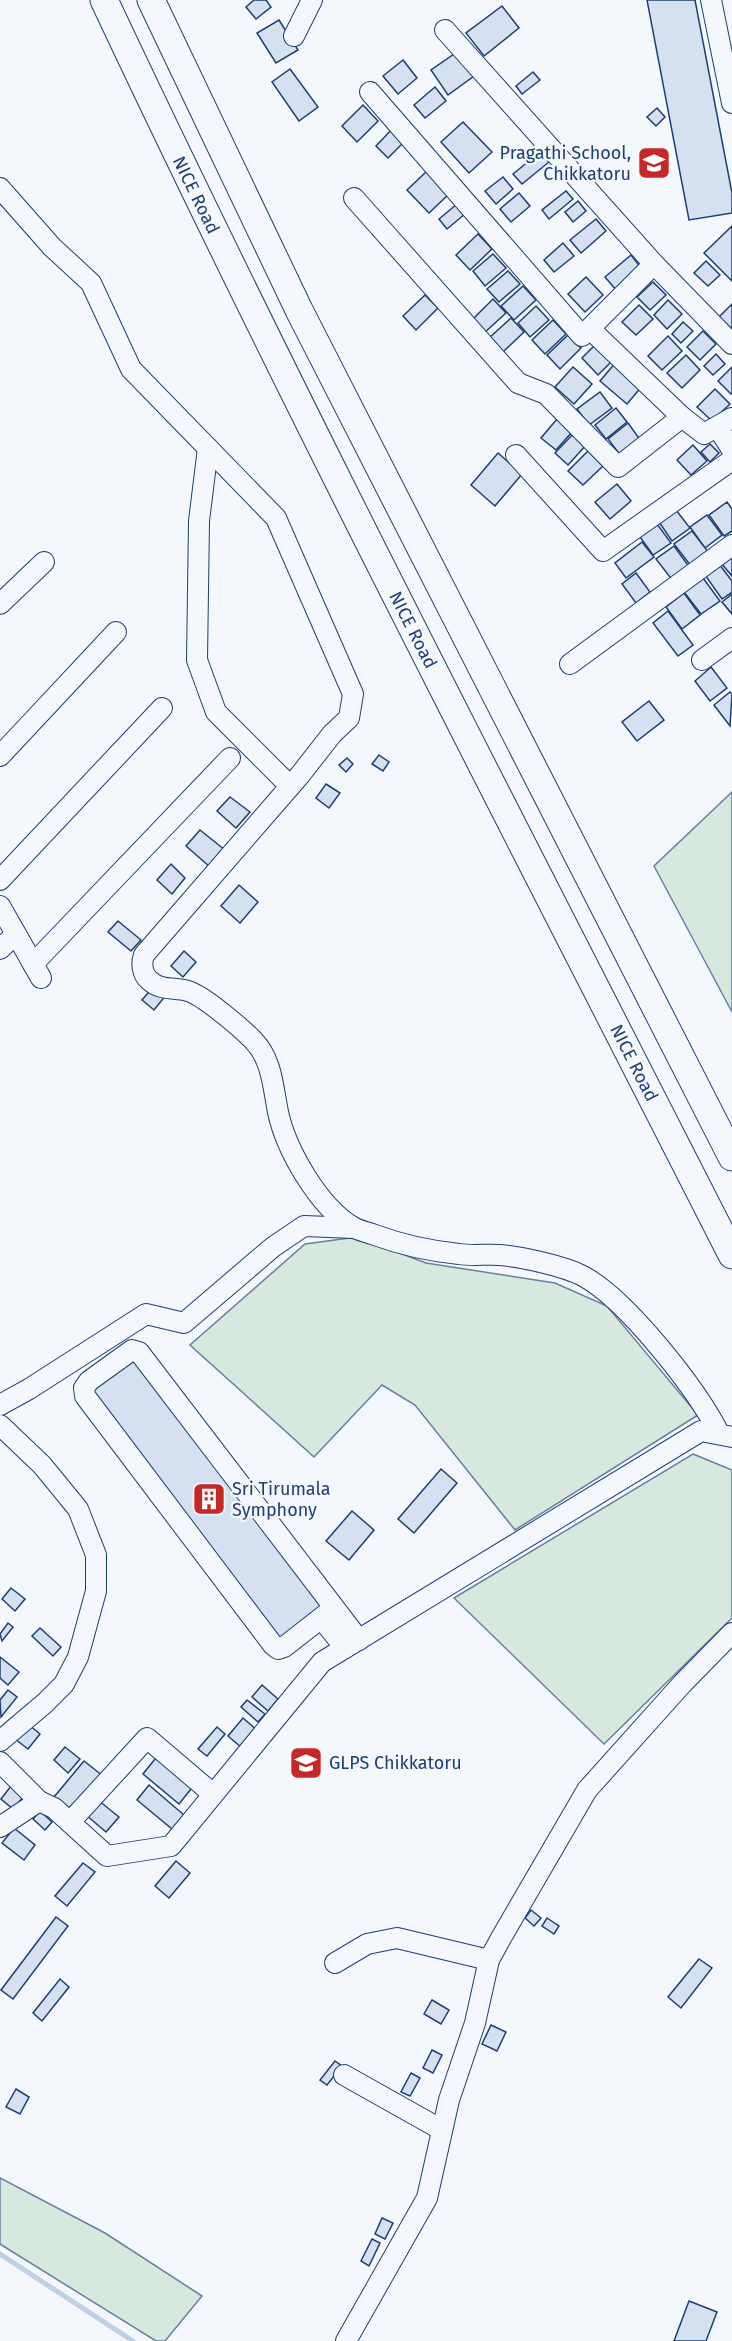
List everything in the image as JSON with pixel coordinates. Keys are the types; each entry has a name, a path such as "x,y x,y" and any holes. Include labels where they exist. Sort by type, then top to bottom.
{"highway":[{"name":"NICE Road","path":"104,0 200,206 331,468 732,1255"},
{"path":"151,0 300,310 732,1157"}],"street":[{"path":"294,36 312,0"},
{"path":"711,0 732,103"},
{"path":"445,30 654,264 732,344"},
{"path":"370,92 582,336 654,264"},
{"path":"0,188 52,247 92,283 131,369 276,518 352,694 349,718 144,955 143,971 149,980 160,987 189,991 196,995 254,1041 266,1059 276,1090 278,1112 290,1147 319,1196 354,1228"},
{"path":"354,198 518,382 546,394 618,467 682,417"},
{"path":"590,329 682,417 704,434 725,423 732,450"},
{"path":"208,448 199,521 197,660 216,712 290,786"},
{"path":"516,455 603,551 732,460"},
{"path":"570,664 732,545"},
{"path":"0,604 44,562"},
{"path":"0,756 116,632"},
{"path":"702,660 732,638"},
{"path":"0,880 162,708"},
{"path":"0,906 37,971 230,758"},
{"path":"0,949 16,934"},
{"path":"0,1405 146,1314 184,1323 273,1247 304,1226 354,1228 419,1248 461,1255 500,1255 580,1275 615,1300 704,1404 725,1435"},
{"path":"327,1613 284,1647 278,1649 273,1645 85,1396 84,1388 88,1381 132,1350 139,1352 327,1613 352,1644"},
{"path":"0,1425 42,1465 78,1509 96,1555 96,1591 78,1657 64,1684 0,1741"},
{"path":"0,1762 39,1801 54,1808 107,1856 171,1846 322,1662 701,1431 725,1435"},
{"path":"346,2341 427,2198 448,2100 475,2023 489,1960 587,1790 682,1684 732,1633"},
{"path":"70,1822 147,1738 213,1794"},
{"path":"0,1827 39,1801"},
{"path":"335,1962 367,1944 397,1938 489,1960"},
{"path":"344,2075 442,2130"}],"shaded area":[{"path":"732,792 732,1012 654,866"},
{"path":"357,1237 426,1263 555,1283 607,1306 698,1415 515,1530 415,1405 382,1385 314,1457 190,1345 305,1244"},
{"path":"693,1454 732,1470 732,1618 604,1744 454,1598"},
{"path":"0,2178 105,2233 202,2296 165,2341 156,2341 0,2244"}],"building":[{"path":"254,0 266,0 271,7 256,19 246,7"},
{"path":"647,0 695,0 732,193 732,213 689,220"},
{"path":"502,6 519,28 484,56 466,33"},
{"path":"279,20 298,50 276,63 257,33"},
{"path":"457,52 474,76 448,95 431,70"},
{"path":"403,60 417,78 398,94 383,76"},
{"path":"290,69 318,107 299,121 272,82"},
{"path":"533,72 540,80 522,94 516,86"},
{"path":"435,87 446,101 425,118 414,105"},
{"path":"363,105 378,121 357,142 342,126"},
{"path":"657,108 665,117 656,126 647,117"},
{"path":"463,122 492,152 469,173 441,142"},
{"path":"394,127 406,140 388,158 376,146"},
{"path":"540,152 549,162 522,184 513,174"},
{"path":"427,171 449,194 429,213 407,190"},
{"path":"503,177 513,189 496,204 485,191"},
{"path":"566,191 573,199 549,219 542,210"},
{"path":"519,193 530,206 511,222 500,209"},
{"path":"578,201 586,211 573,222 565,212"},
{"path":"457,204 465,214 447,229 439,219"},
{"path":"596,219 606,231 581,253 570,240"},
{"path":"732,226 732,281 704,253"},
{"path":"478,234 492,249 470,270 456,255"},
{"path":"563,243 574,256 554,272 544,260"},
{"path":"493,254 506,268 485,286 473,271"},
{"path":"631,255 642,269 616,290 605,277"},
{"path":"706,261 720,275 708,286 694,273"},
{"path":"508,271 520,284 499,302 487,289"},
{"path":"586,277 603,295 585,312 568,294"},
{"path":"653,282 666,295 650,310 637,297"},
{"path":"523,286 536,300 514,320 501,306"},
{"path":"425,295 438,308 416,330 403,316"},
{"path":"493,299 506,313 483,334 471,321"},
{"path":"668,300 682,314 667,329 654,315"},
{"path":"732,304 732,329 719,317"},
{"path":"639,305 653,319 636,335 622,322"},
{"path":"536,306 549,320 530,337 518,323"},
{"path":"511,318 524,332 503,352 489,338"},
{"path":"553,320 566,334 545,354 532,340"},
{"path":"683,322 693,331 681,343 672,334"},
{"path":"703,331 716,344 700,360 687,347"},
{"path":"568,335 581,348 560,369 547,355"},
{"path":"668,336 682,351 662,370 648,356"},
{"path":"599,341 615,358 598,375 582,358"},
{"path":"716,354 725,364 713,375 704,366"},
{"path":"686,355 700,370 682,388 667,373"},
{"path":"616,362 643,385 627,404 600,381"},
{"path":"573,367 592,384 574,404 555,387"},
{"path":"732,367 732,393 731,394 718,381"},
{"path":"715,389 730,404 712,421 697,407"},
{"path":"600,392 612,408 589,425 577,409"},
{"path":"616,408 627,422 606,439 595,425"},
{"path":"557,419 572,432 556,450 541,438"},
{"path":"628,423 641,441 621,456 608,439"},
{"path":"573,434 586,445 568,465 555,453"},
{"path":"710,444 719,453 710,462 701,452"},
{"path":"693,445 707,461 691,475 677,460"},
{"path":"588,451 603,466 583,485 568,471"},
{"path":"498,453 522,474 495,506 471,485"},
{"path":"617,484 631,501 610,519 595,502"},
{"path":"727,502 732,509 732,531 724,536 709,515"},
{"path":"676,510 690,528 672,541 659,522"},
{"path":"707,515 722,535 705,548 690,527"},
{"path":"657,524 671,543 653,555 640,537"},
{"path":"692,531 709,553 691,566 674,544"},
{"path":"642,542 654,557 626,578 615,563"},
{"path":"674,546 690,568 673,581 656,559"},
{"path":"732,554 732,576 721,563"},
{"path":"719,564 732,581 732,592 722,599 705,575"},
{"path":"636,573 650,592 636,603 622,584"},
{"path":"703,578 720,601 701,614 684,592"},
{"path":"684,593 700,615 682,629 666,607"},
{"path":"732,594 732,614 722,602"},
{"path":"668,611 693,645 678,656 653,623"},
{"path":"711,667 727,688 710,701 695,681"},
{"path":"730,692 732,694 730,726 714,705"},
{"path":"649,701 664,720 637,741 622,722"},
{"path":"379,755 389,762 383,771 372,764"},
{"path":"347,758 353,764 346,772 339,765"},
{"path":"326,784 340,793 329,808 316,798"},
{"path":"230,797 250,812 236,828 217,811"},
{"path":"200,830 225,850 210,867 186,846"},
{"path":"171,864 185,878 172,894 157,880"},
{"path":"239,885 258,902 240,923 221,906"},
{"path":"118,921 141,940 131,951 108,932"},
{"path":"184,951 196,962 183,977 171,966"},
{"path":"155,985 166,995 154,1010 142,1000"},
{"name":"Sri Tirumala Symphony","path":"137,1356 328,1607 281,1643 90,1391"},
{"path":"441,1469 457,1483 414,1533 398,1519"},
{"path":"352,1511 374,1530 349,1560 326,1541"},
{"path":"11,1588 25,1599 15,1611 2,1599"},
{"path":"8,1623 13,1627 2,1641 0,1634"},
{"path":"40,1628 61,1647 53,1656 32,1636"},
{"path":"0,1657 19,1672 8,1685 0,1678"},
{"path":"262,1685 278,1699 268,1711 252,1697"},
{"path":"8,1690 17,1697 1,1717 0,1700"},
{"path":"247,1700 265,1714 258,1722 241,1707"},
{"path":"243,1718 257,1730 242,1748 228,1736"},
{"path":"28,1724 40,1734 28,1749 15,1739"},
{"path":"217,1727 225,1734 207,1756 198,1749"},
{"path":"65,1747 80,1759 68,1773 54,1760"},
{"path":"159,1754 195,1784 179,1804 143,1774"},
{"path":"84,1761 103,1776 73,1813 54,1797"},
{"path":"149,1785 184,1815 172,1829 137,1800"},
{"path":"11,1786 24,1796 13,1809 1,1799"},
{"path":"98,1800 119,1817 106,1832 86,1815"},
{"path":"40,1811 52,1822 45,1830 33,1819"},
{"path":"14,1828 35,1845 24,1860 2,1843"},
{"path":"176,1861 190,1873 169,1898 155,1886"},
{"path":"83,1863 95,1872 67,1906 55,1896"},
{"path":"531,1910 541,1918 534,1926 525,1918"},
{"path":"56,1917 68,1926 13,1999 1,1990"},
{"path":"547,1918 559,1926 554,1934 542,1926"},
{"path":"699,1959 712,1968 681,2008 668,1997"},
{"path":"60,1979 69,1987 42,2021 33,2013"},
{"path":"432,2000 449,2010 441,2024 424,2014"},
{"path":"491,2025 506,2032 497,2051 482,2044"},
{"path":"432,2050 442,2055 433,2073 423,2068"},
{"path":"335,2061 342,2066 327,2085 320,2080"},
{"path":"411,2073 420,2078 410,2096 401,2092"},
{"path":"16,2089 29,2097 20,2114 6,2107"},
{"path":"382,2218 393,2223 385,2239 375,2234"},
{"path":"372,2239 380,2243 369,2266 361,2261"},
{"path":"689,2301 717,2312 706,2341 674,2341"}],"waterway":[{"path":"0,2254 133,2341"}],"place":[{"name":"Pragathi School, Chikkatoru","path":"654,163"},
{"name":"Sri Tirumala Symphony","path":"209,1499"},
{"name":"GLPS Chikkatoru","path":"306,1763"}]}
